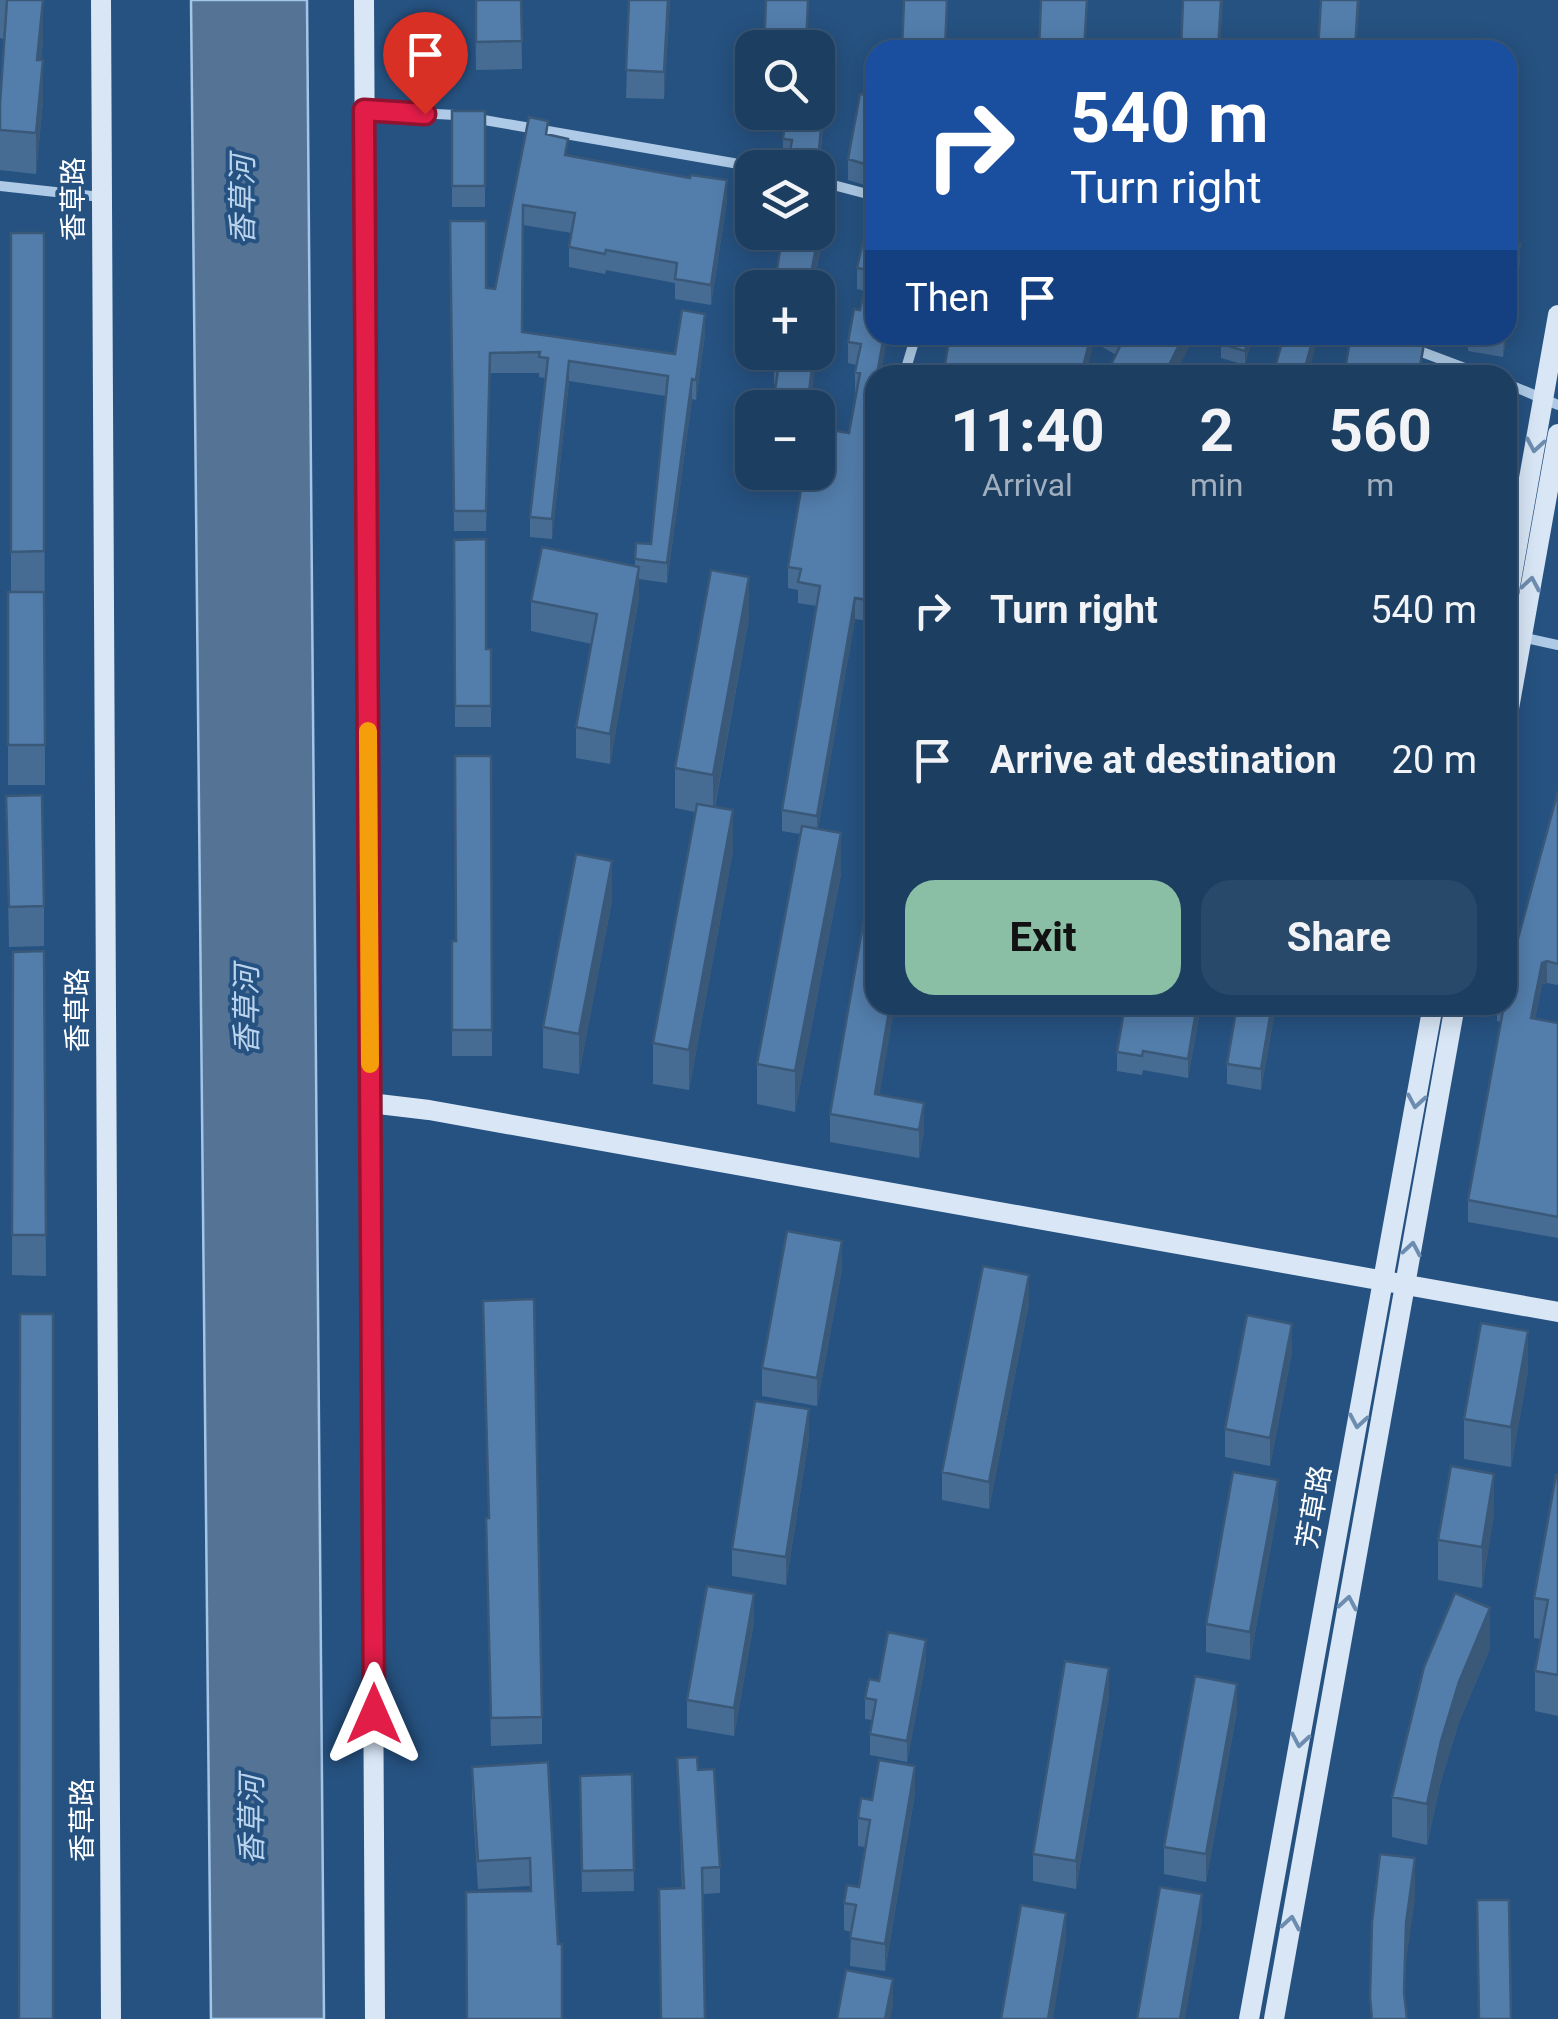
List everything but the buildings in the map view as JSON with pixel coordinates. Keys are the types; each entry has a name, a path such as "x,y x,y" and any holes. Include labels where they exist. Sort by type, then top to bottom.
{"street":[{"name":"香草路","path":"102,0 110,2019"},
{"path":"364,0 375,2019"},
{"path":"364,110 473,118 735,163"},
{"path":"835,185 865,193"},
{"path":"0,186 101,196"},
{"path":"1517,555 1550,402 1558,315"},
{"path":"1401,345 1456,365"},
{"path":"1517,388 1550,402"},
{"path":"1517,661 1558,434"},
{"path":"1521,637 1558,646"},
{"name":"芳草路","path":"1249,2019 1432,1015"},
{"name":"芳草路","path":"1274,2019 1454,1015"},
{"path":"370,1103 429,1110 1558,1312"}],"water":[{"name":"香草河","path":"191,0 307,0 324,2019 211,2019"}],"slow traffic":[{"path":"368,731 370,1064"}],"route":[{"path":"374,1714 364,110 425,114"}]}
